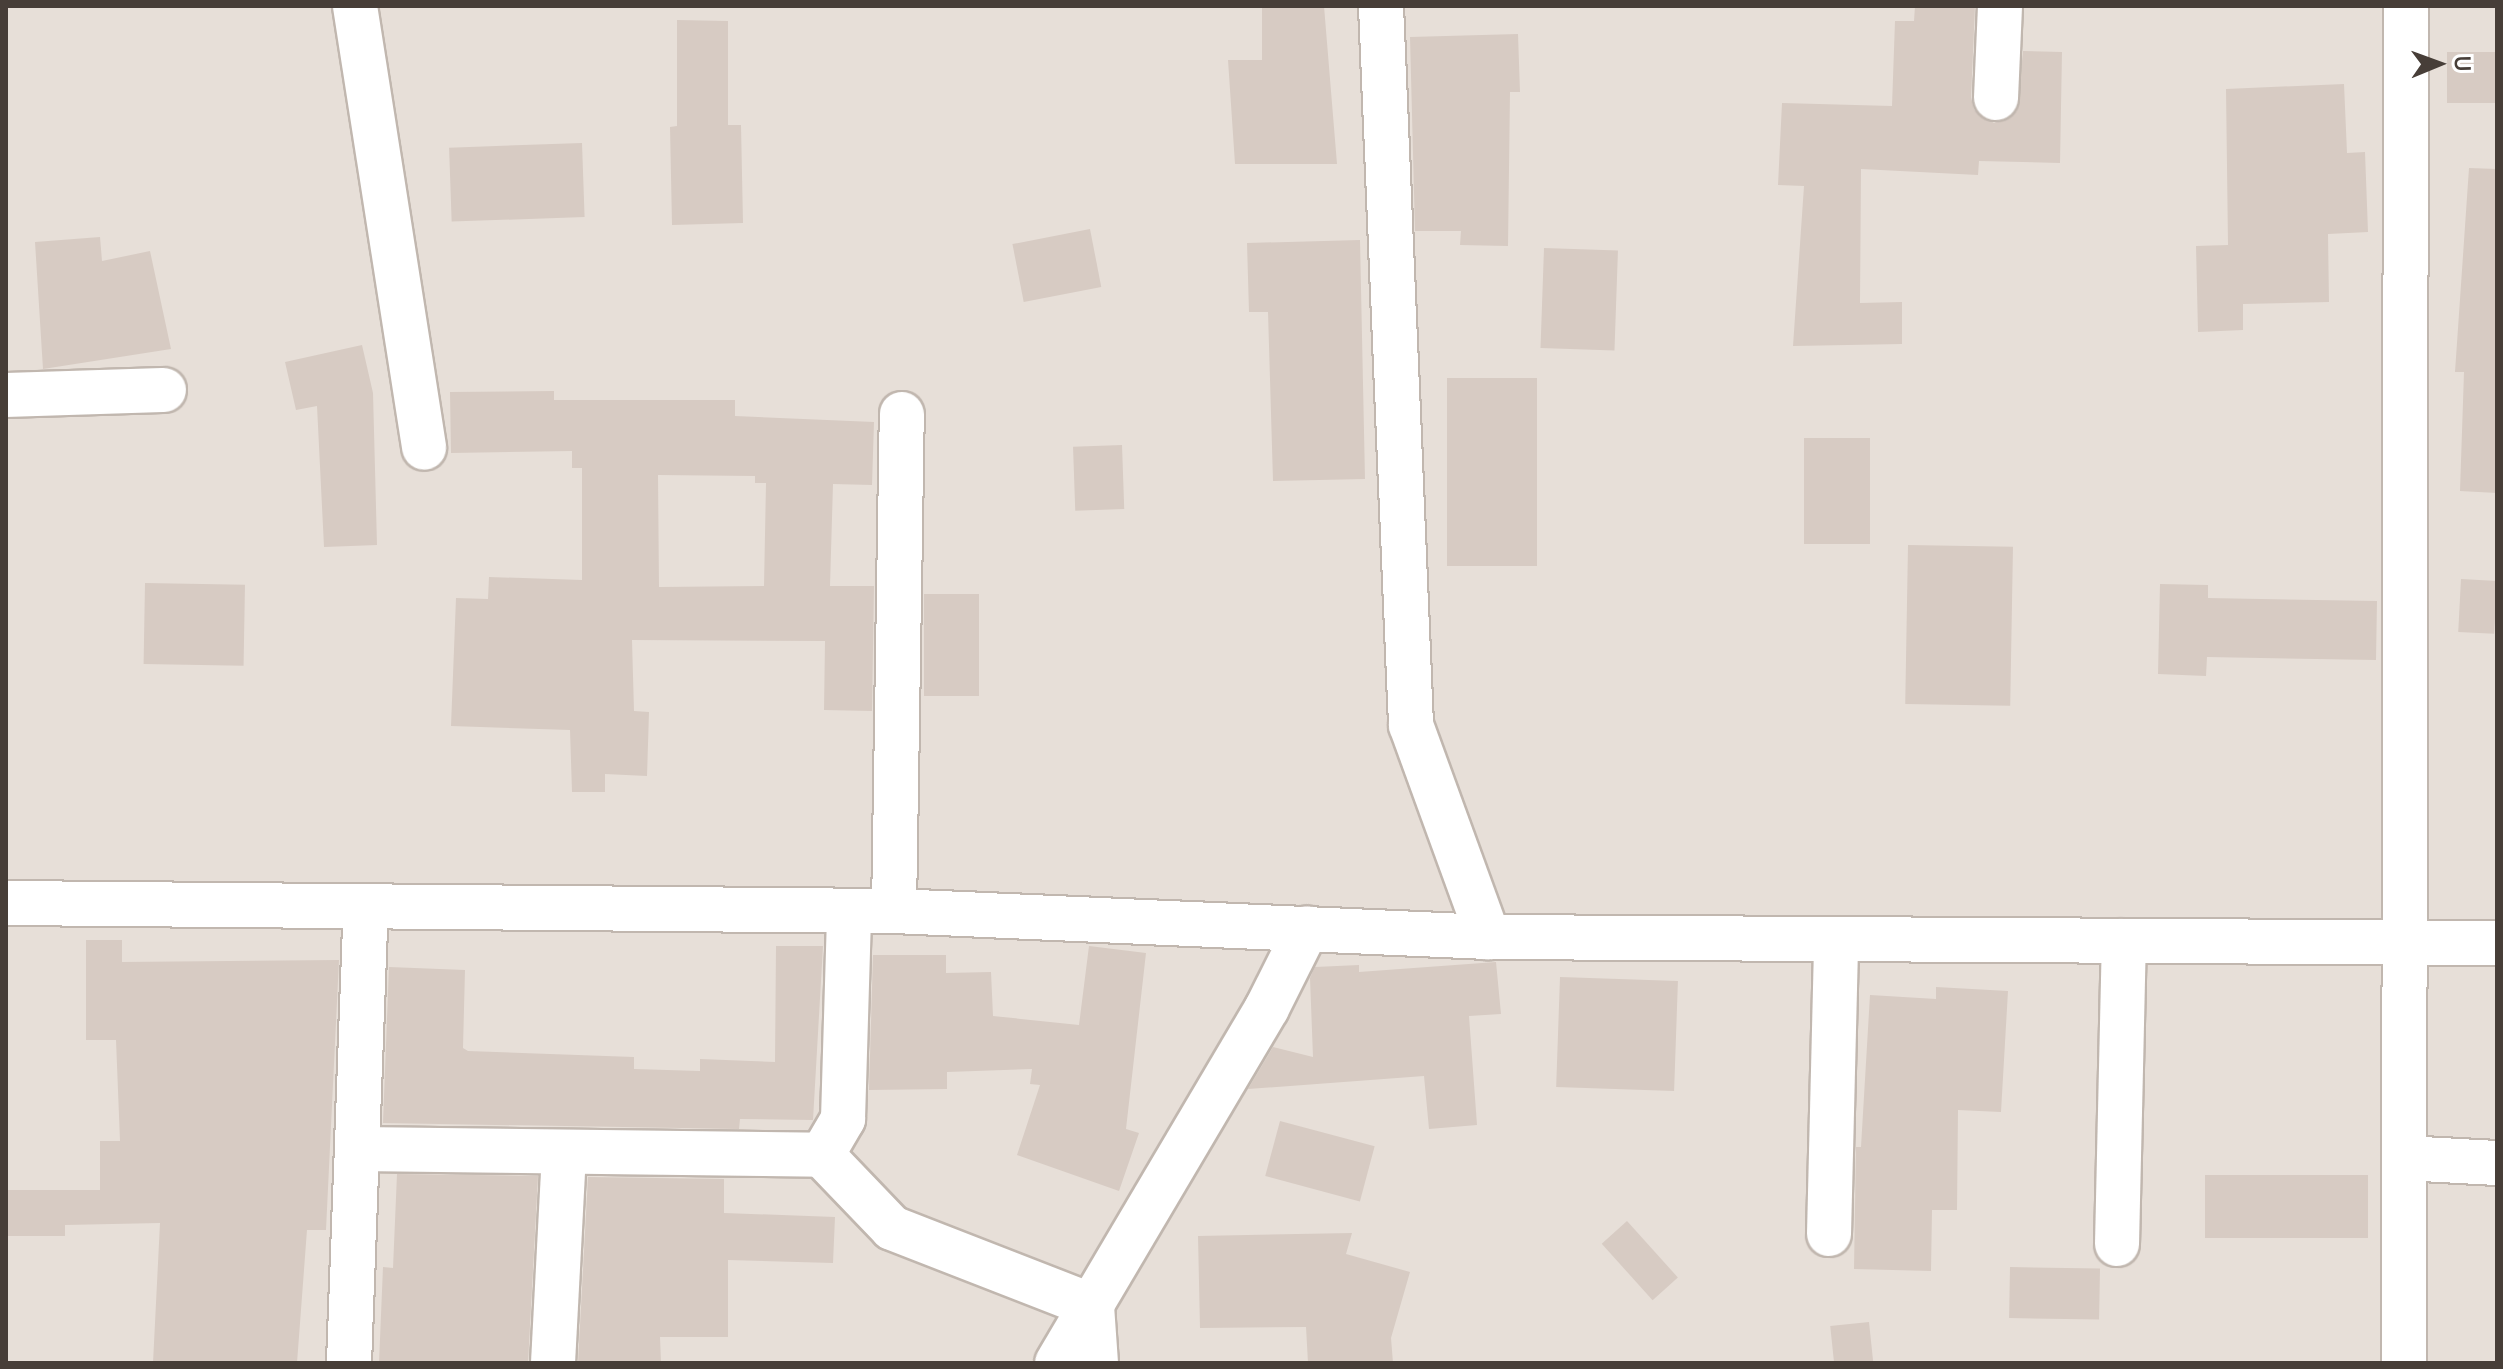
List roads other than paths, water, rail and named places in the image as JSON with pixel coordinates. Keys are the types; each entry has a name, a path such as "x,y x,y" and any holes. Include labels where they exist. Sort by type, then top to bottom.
{"street":[{"path":"355,6 424,448"},
{"path":"1381,6 1411,725 1488,937"},
{"path":"1996,98 2000,6"},
{"path":"2404,1363 2406,6"},
{"path":"6,395 164,390"},
{"path":"894,911 902,414"},
{"path":"6,903 366,910 894,911 1488,937 2497,943"},
{"path":"349,1363 361,1149 366,910"},
{"path":"822,1155 843,1119 849,911"},
{"path":"1057,1363 1307,928"},
{"path":"1829,1234 1836,941"},
{"path":"2117,1244 2124,941"},
{"path":"361,1149 822,1155 892,1228 1092,1306"},
{"path":"553,1363 564,1153"},
{"path":"2404,1158 2497,1163"},
{"path":"1092,1306 1096,1363"}]}
